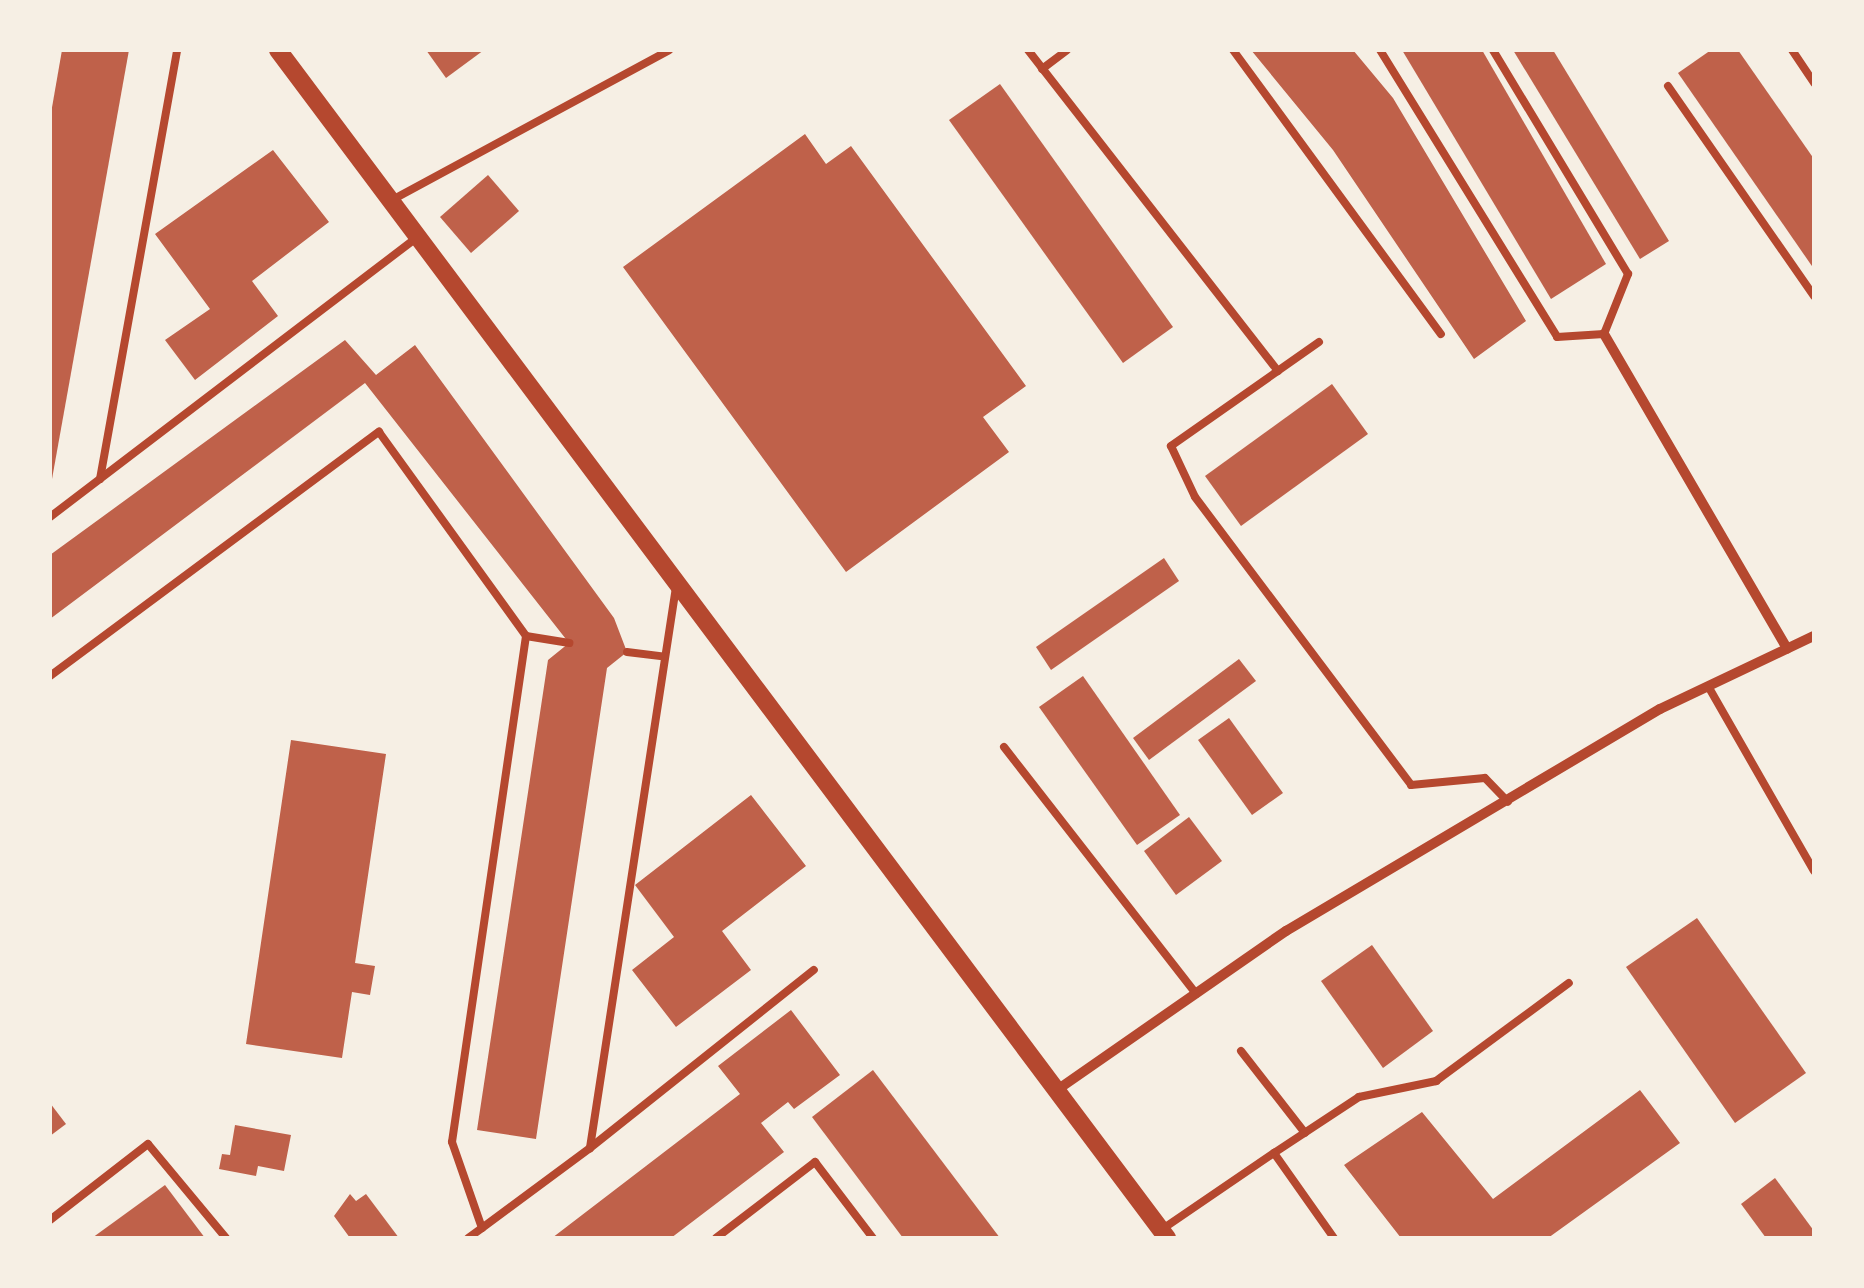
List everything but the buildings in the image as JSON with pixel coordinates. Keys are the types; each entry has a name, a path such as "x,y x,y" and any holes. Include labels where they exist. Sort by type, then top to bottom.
{"street":[{"path":"278,50 1164,1234"},
{"path":"1604,334 1787,649"},
{"path":"1057,1090 1286,932 1708,686 1814,636"}],"lane":[{"path":"100,480 176,50"},
{"path":"391,201 669,50"},
{"path":"1028,50 1278,371"},
{"path":"1042,69 1067,50"},
{"path":"1233,50 1440,334"},
{"path":"1380,50 1557,337 1604,334 1628,274 1492,50"},
{"path":"1792,50 1814,84"},
{"path":"1668,86 1814,296"},
{"path":"50,517 418,237"},
{"path":"1319,342 1171,446 1195,497 1411,785 1484,778 1508,802"},
{"path":"50,676 379,432 526,636 452,1142 482,1228"},
{"path":"590,1148 677,583"},
{"path":"526,636 569,642"},
{"path":"627,652 665,657"},
{"path":"1708,686 1814,872"},
{"path":"1004,747 1196,994"},
{"path":"468,1238 590,1148 814,970"},
{"path":"1164,1234 1274,1153 1359,1097 1436,1081 1568,983"},
{"path":"1241,1052 1304,1133"},
{"path":"50,1220 148,1144 226,1238"},
{"path":"1274,1153 1334,1238"},
{"path":"716,1238 815,1162 873,1238"}]}
